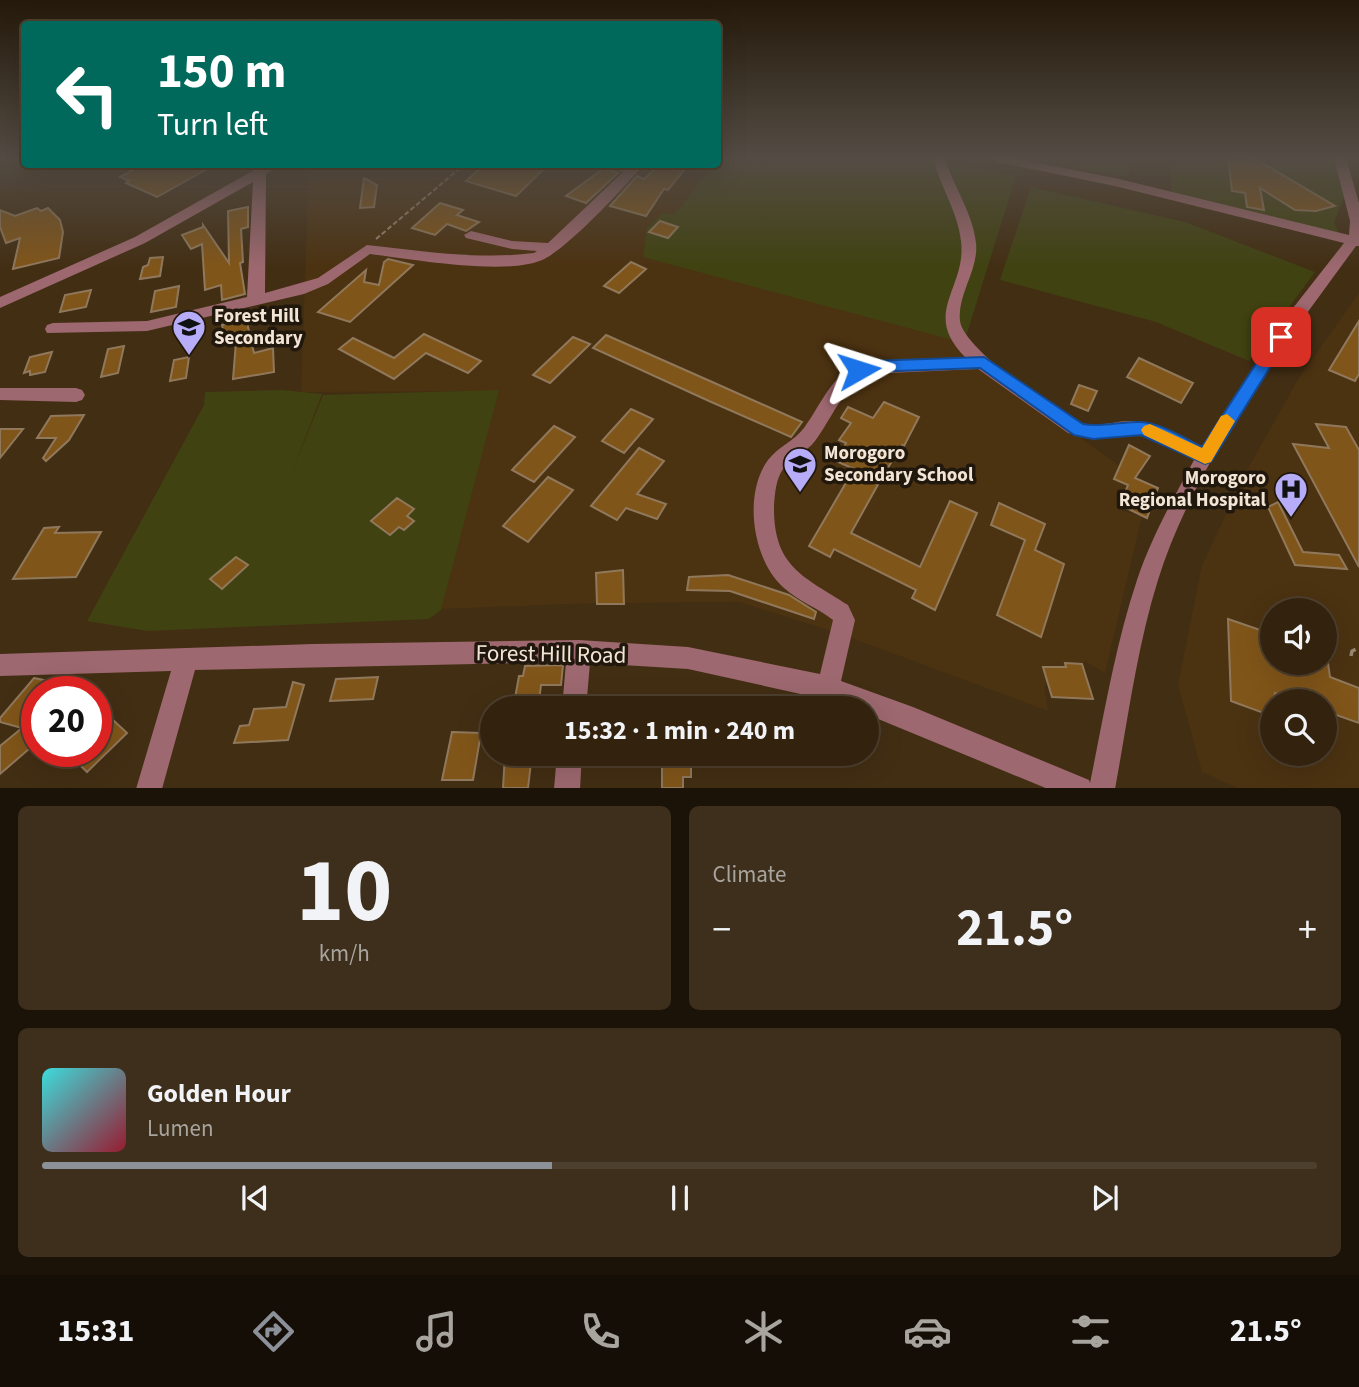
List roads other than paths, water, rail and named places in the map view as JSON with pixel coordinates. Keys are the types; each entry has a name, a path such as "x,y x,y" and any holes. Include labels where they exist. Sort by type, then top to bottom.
{"street":[{"path":"0,303 140,240 221,195"},
{"path":"259,195 255,299 264,298"},
{"path":"471,235 505,244 540,248 556,245 607,195"},
{"path":"952,195 970,245 953,312 953,328 971,354 1001,378 1079,430 1093,432 1142,428 1205,457"},
{"path":"1167,195 1357,241"},
{"path":"1102,788 1120,689 1148,578 1167,529 1205,457 1292,321 1357,241 1357,221 1350,195"},
{"path":"53,329 147,326 316,285 367,248 438,258 508,261 542,255 565,237"},
{"path":"828,688 844,620 835,609 792,582 774,556 763,508 765,486 773,468 782,457 806,440 848,380 863,368 984,363"},
{"path":"0,394 76,395"},
{"path":"575,696 579,651"},
{"name":"Forest Hill Road","path":"0,665 313,655 579,651 688,657 828,688 913,719 1078,788"},
{"path":"149,788 186,660"},
{"path":"567,788 569,766"}],"place":[{"name":"Forest Hill Secondary","path":"189,357"},
{"name":"Morogoro Secondary School","path":"800,494"},
{"name":"Morogoro Regional Hospital","path":"1291,519"}]}
